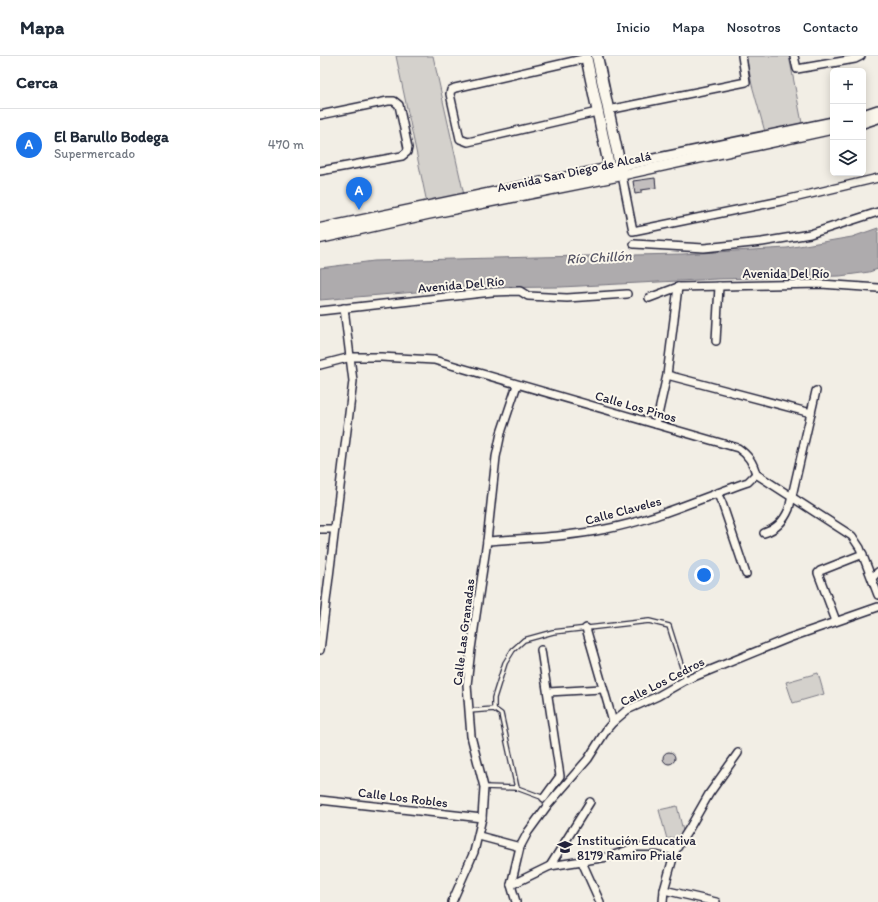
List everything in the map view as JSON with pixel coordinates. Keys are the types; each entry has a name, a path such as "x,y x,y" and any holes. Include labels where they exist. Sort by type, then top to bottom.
{"main road":[{"path":"597,56 621,170"},
{"path":"586,57 610,172"},
{"name":"Avenida San Diego de Alcalá","path":"320,229 445,206 621,170"},
{"name":"Avenida San Diego de Alcalá","path":"320,238 445,206"}],"street":[{"path":"608,110 746,82 742,56"},
{"path":"794,56 797,69 855,59 861,56"},
{"path":"586,57 455,88 451,90 450,94 460,139 468,142 598,112"},
{"path":"320,115 394,101 399,105 408,148 407,152 402,156 320,171"},
{"path":"866,114 878,110"},
{"path":"866,122 878,118"},
{"name":"Avenida San Diego de Alcalá","path":"621,170 830,126"},
{"path":"621,170 633,231 766,204 878,178"},
{"path":"634,244 704,248 762,242 810,234 878,212"},
{"name":"Avenida Del Río","path":"649,298 678,287 821,284 878,288"},
{"path":"716,341 719,286"},
{"path":"656,424 667,375 678,287"},
{"name":"Avenida Del Río","path":"320,311 492,292 520,291 528,296 567,298 627,294"},
{"path":"320,650 353,381 344,308"},
{"name":"Calle Los Pinos","path":"320,365 351,357 434,360 738,448 747,455 752,462 756,474"},
{"path":"667,375 811,413"},
{"name":"Calle Las Granadas","path":"452,902 466,872 479,836 482,818 484,787 471,736 467,685 487,541 497,451 501,433 517,385"},
{"path":"764,533 777,527 784,519 789,509 816,391"},
{"path":"756,474 848,533 856,540 863,554 878,595"},
{"name":"Calle Claveles","path":"487,541 579,534 607,529 654,516 748,482 756,474"},
{"path":"717,493 722,502 746,574"},
{"path":"320,529 335,529"},
{"path":"836,621 818,573 863,554"},
{"path":"872,578 878,572"},
{"name":"Calle Los Cedros","path":"516,902 511,885 520,847 528,832 547,806 588,759 612,722 627,710 658,696 686,680 789,638 878,607"},
{"path":"586,628 612,722"},
{"path":"541,650 560,776 544,798"},
{"path":"548,692 602,689"},
{"path":"663,902 664,890 675,851 690,829 710,794 738,754"},
{"name":"Calle Los Robles","path":"320,800 482,818"},
{"path":"550,866 590,802"},
{"path":"479,836 520,847"},
{"path":"511,885 550,866 608,857 637,847 659,847 675,851"},
{"path":"582,862 600,902"},
{"path":"664,890 716,902"}],"lane":[{"path":"494,709 494,698 505,662 513,650 524,640 553,632 649,621 669,626 686,680"},
{"path":"468,711 494,709 501,714 517,788"},
{"path":"484,787 517,788 552,801"}],"shaded area":[{"path":"396,56 433,56 464,195 427,203"},
{"path":"746,56 789,56 802,123 765,132 752,85"},
{"path":"818,673 824,694 793,703 786,682"},
{"path":"677,806 684,835 667,839 659,810"}],"water":[{"name":"Río Chillón","path":"878,228 878,269 869,272 840,276 717,279 561,287 464,288 320,300 320,268 374,261 682,254 787,248 852,237"}],"building":[{"path":"655,178 656,188 641,190 641,193 635,194 633,181"},
{"path":"667,752 671,752 675,758 671,764 667,764 663,760 663,756"}],"place":[{"name":"El Barullo Bodega","path":"359,210"},
{"name":"Institución Educativa 8179 Ramiro Priale","path":"565,847"}]}
